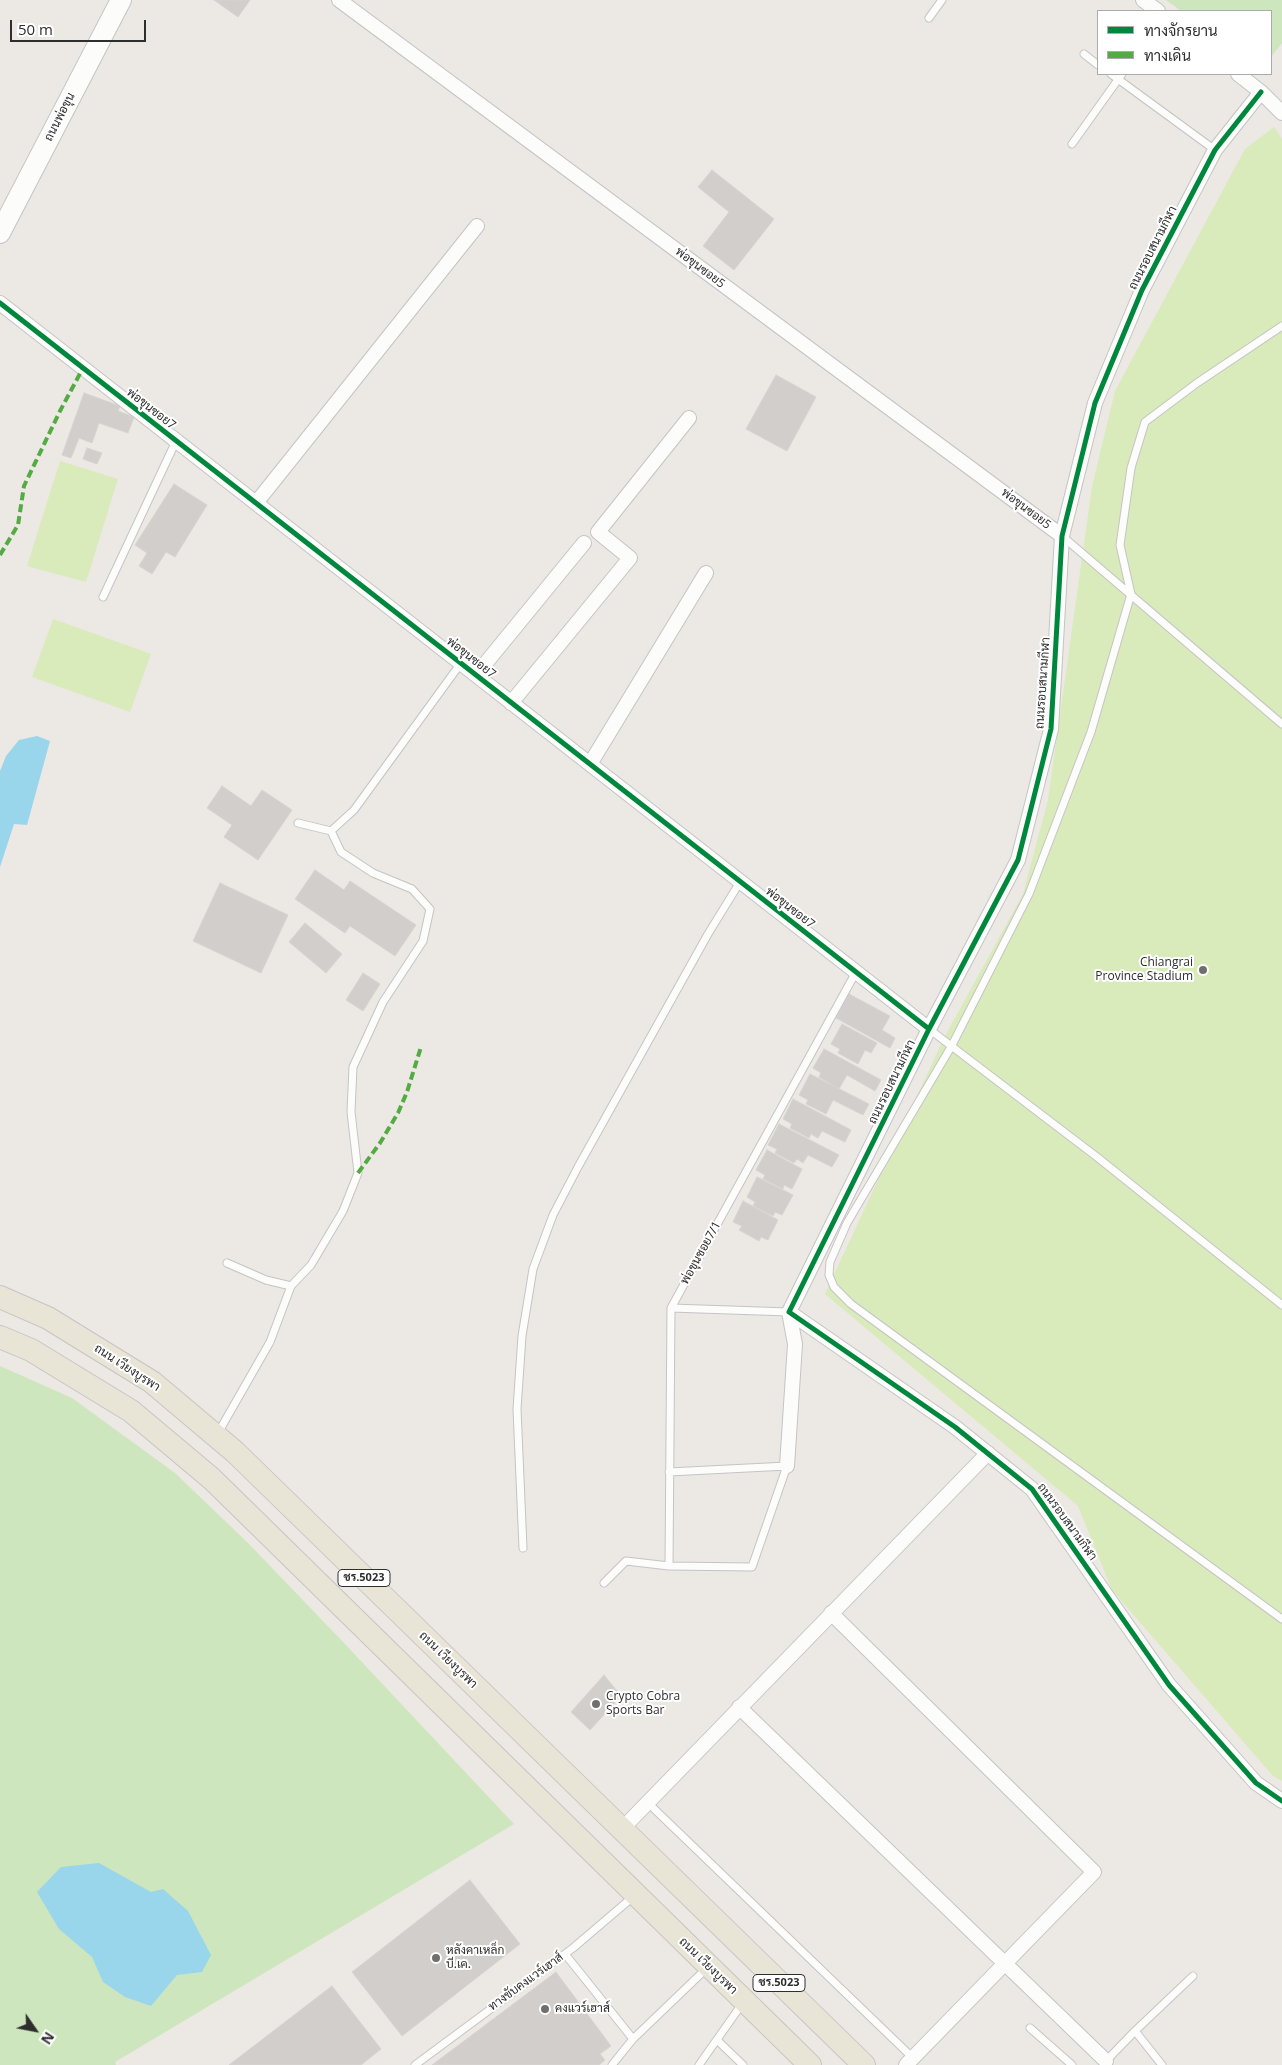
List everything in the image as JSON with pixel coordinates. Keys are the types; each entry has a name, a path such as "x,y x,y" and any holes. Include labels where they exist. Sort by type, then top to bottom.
{"main road":[{"name":"ถนนพ่อขุน","path":"0,234 121,0"},
{"name":"ถนน เวียงบูรพา","path":"0,1297 48,1318 152,1382 235,1452 694,1902 864,2065"},
{"name":"ถนน เวียงบูรพา","path":"0,1337 31,1350 131,1411 212,1479 668,1929 810,2065"},
{"path":"668,1929 694,1902"}],"street":[{"name":"พ่อขุนซอย5","path":"339,0 1062,536"},
{"path":"1143,0 1157,10"},
{"path":"1239,75 1262,92 1282,113"},
{"name":"ถนนรอบสนามกีฬา","path":"1262,92 1215,150 1142,290 1094,403 1062,536 1051,729 1018,860 929,1029 789,1312 955,1427 1032,1489 1169,1685 1256,1783 1282,1802"},
{"path":"256,503 477,226"},
{"name":"พ่อขุนซอย7","path":"0,303 929,1029"},
{"path":"511,702 630,558 598,532 689,418"},
{"path":"476,675 584,544"},
{"path":"590,764 706,573"},
{"path":"788,1466 795,1344 789,1312"},
{"path":"621,1830 988,1453"},
{"path":"831,1613 1094,1872 909,2061"},
{"path":"739,1707 1005,1964 1104,2063"}],"lane":[{"path":"929,18 942,0"},
{"path":"1084,54 1097,64"},
{"path":"1072,144 1120,76 1215,150"},
{"path":"1282,326 1197,383 1145,422 1131,468 1120,545 1131,594 1091,732 1029,894 951,1048 847,1223 830,1262 829,1275 834,1287 846,1300 889,1333 1282,1619"},
{"path":"103,597 176,441"},
{"path":"1062,536 1282,724"},
{"path":"331,831 354,810 461,663"},
{"path":"298,823 331,831"},
{"path":"216,1436 270,1342 291,1286 311,1265 343,1211 358,1173 351,1112 353,1067 384,1002 423,941 430,909 412,889 373,873 341,852 331,831"},
{"path":"523,1548 517,1410 522,1336 533,1269 553,1215 578,1167 708,934 740,882"},
{"name":"พ่อขุนซอย7/1","path":"669,1566 670,1308 856,972"},
{"path":"929,1029 951,1048 1097,1157 1282,1305"},
{"path":"228,1263 266,1280 291,1286"},
{"path":"670,1308 789,1312"},
{"path":"604,1583 626,1561 669,1566 752,1567 788,1466 670,1472"},
{"path":"647,1802 909,2061"},
{"name":"ทางขับคงแวร์เฮาส์","path":"414,2065 565,1954 634,1895"},
{"path":"565,1954 633,2039"},
{"path":"612,2065 633,2039 708,1967"},
{"path":"1104,2063 1193,1976"},
{"path":"699,2065 744,2002"},
{"path":"1030,2028 1072,2065"},
{"path":"1135,2031 1162,2065"},
{"path":"717,2040 743,2065"}],"green space":[{"path":"1166,0 1282,0 1282,43 1272,56 1272,10 1180,10"},
{"path":"1274,127 1282,139 1282,1781 1273,1776 1112,1590 1078,1506 825,1294 944,1038 1023,894 1048,800 1092,487 1115,391 1245,149"},
{"path":"60,461 118,479 86,582 27,566"},
{"path":"53,619 151,654 130,712 32,677"},
{"path":"0,1366 72,1398 175,1473 248,1543 514,1824 115,2062 116,2065 0,2065"}],"water":[{"path":"37,736 50,741 27,825 14,824 0,867 0,771 6,756 19,740"},
{"path":"99,1863 151,1892 163,1889 188,1911 211,1955 202,1972 177,1975 151,2006 125,1997 103,1982 92,1957 59,1929 37,1892 61,1867"}],"building":[{"path":"214,0 250,0 238,17"},
{"path":"712,170 774,219 734,270 703,246 729,212 698,187"},
{"path":"776,375 816,397 787,451 746,429"},
{"path":"84,393 120,406 118,411 134,417 128,433 99,423 92,443 79,438 71,458 62,455"},
{"path":"87,448 102,453 97,464 83,459"},
{"path":"174,484 207,505 175,557 166,552 152,574 139,566 147,553 135,545"},
{"path":"222,786 251,806 262,790 292,810 258,860 224,837 232,825 207,808"},
{"path":"315,870 344,890 350,881 416,925 395,956 350,926 345,933 295,899"},
{"path":"220,883 288,915 261,973 193,941"},
{"path":"305,923 342,954 326,973 289,942"},
{"path":"363,973 380,984 363,1011 346,1000"},
{"path":"849,994 890,1016 882,1030 895,1038 890,1048 836,1018"},
{"path":"842,1024 877,1043 871,1053 865,1050 858,1064 838,1053 840,1049 831,1044"},
{"path":"824,1049 881,1080 875,1091 847,1075 839,1089 819,1077 821,1073 813,1068"},
{"path":"810,1074 869,1104 863,1115 833,1100 826,1114 806,1104 808,1100 799,1095"},
{"path":"793,1099 851,1130 845,1142 822,1131 818,1138 811,1134 809,1138 790,1128 792,1124 783,1119"},
{"path":"779,1124 839,1155 832,1167 808,1155 803,1163 797,1159 794,1163 775,1153 777,1149 768,1145"},
{"path":"767,1150 802,1169 792,1189 784,1185 783,1189 763,1179 765,1175 756,1170"},
{"path":"757,1177 793,1195 782,1215 775,1212 773,1216 753,1206 755,1202 747,1197"},
{"path":"743,1201 778,1220 768,1240 761,1237 759,1241 739,1230 742,1226 733,1222"},
{"name":"Crypto Cobra Sports Bar","path":"604,1675 621,1696 590,1730 571,1712"},
{"name":"หลังคาเหล็ก บี.เค.","path":"470,1880 520,1944 402,2036 352,1972"},
{"name":"คงแวร์เฮาส์","path":"556,1972 611,2046 600,2054 605,2060 599,2065 432,2065"},
{"path":"332,1986 381,2049 361,2065 229,2065"}],"marked path":[{"path":"0,555 18,525 24,486 83,368"},
{"path":"358,1173 380,1143 398,1113 407,1092 421,1047"}],"cycle path":[{"path":"1261,92 1215,150 1142,290 1095,403 1062,536 1051,729 1018,860 929,1029 789,1312 955,1427 1032,1489 1169,1685 1256,1783 1282,1801"},
{"path":"0,303 929,1029"}],"place":[{"name":"Chiangrai Province Stadium","path":"1203,970"},
{"name":"Crypto Cobra Sports Bar","path":"596,1704"},
{"name":"หลังคาเหล็ก บี.เค.","path":"436,1958"},
{"name":"คงแวร์เฮาส์","path":"545,2009"}]}
